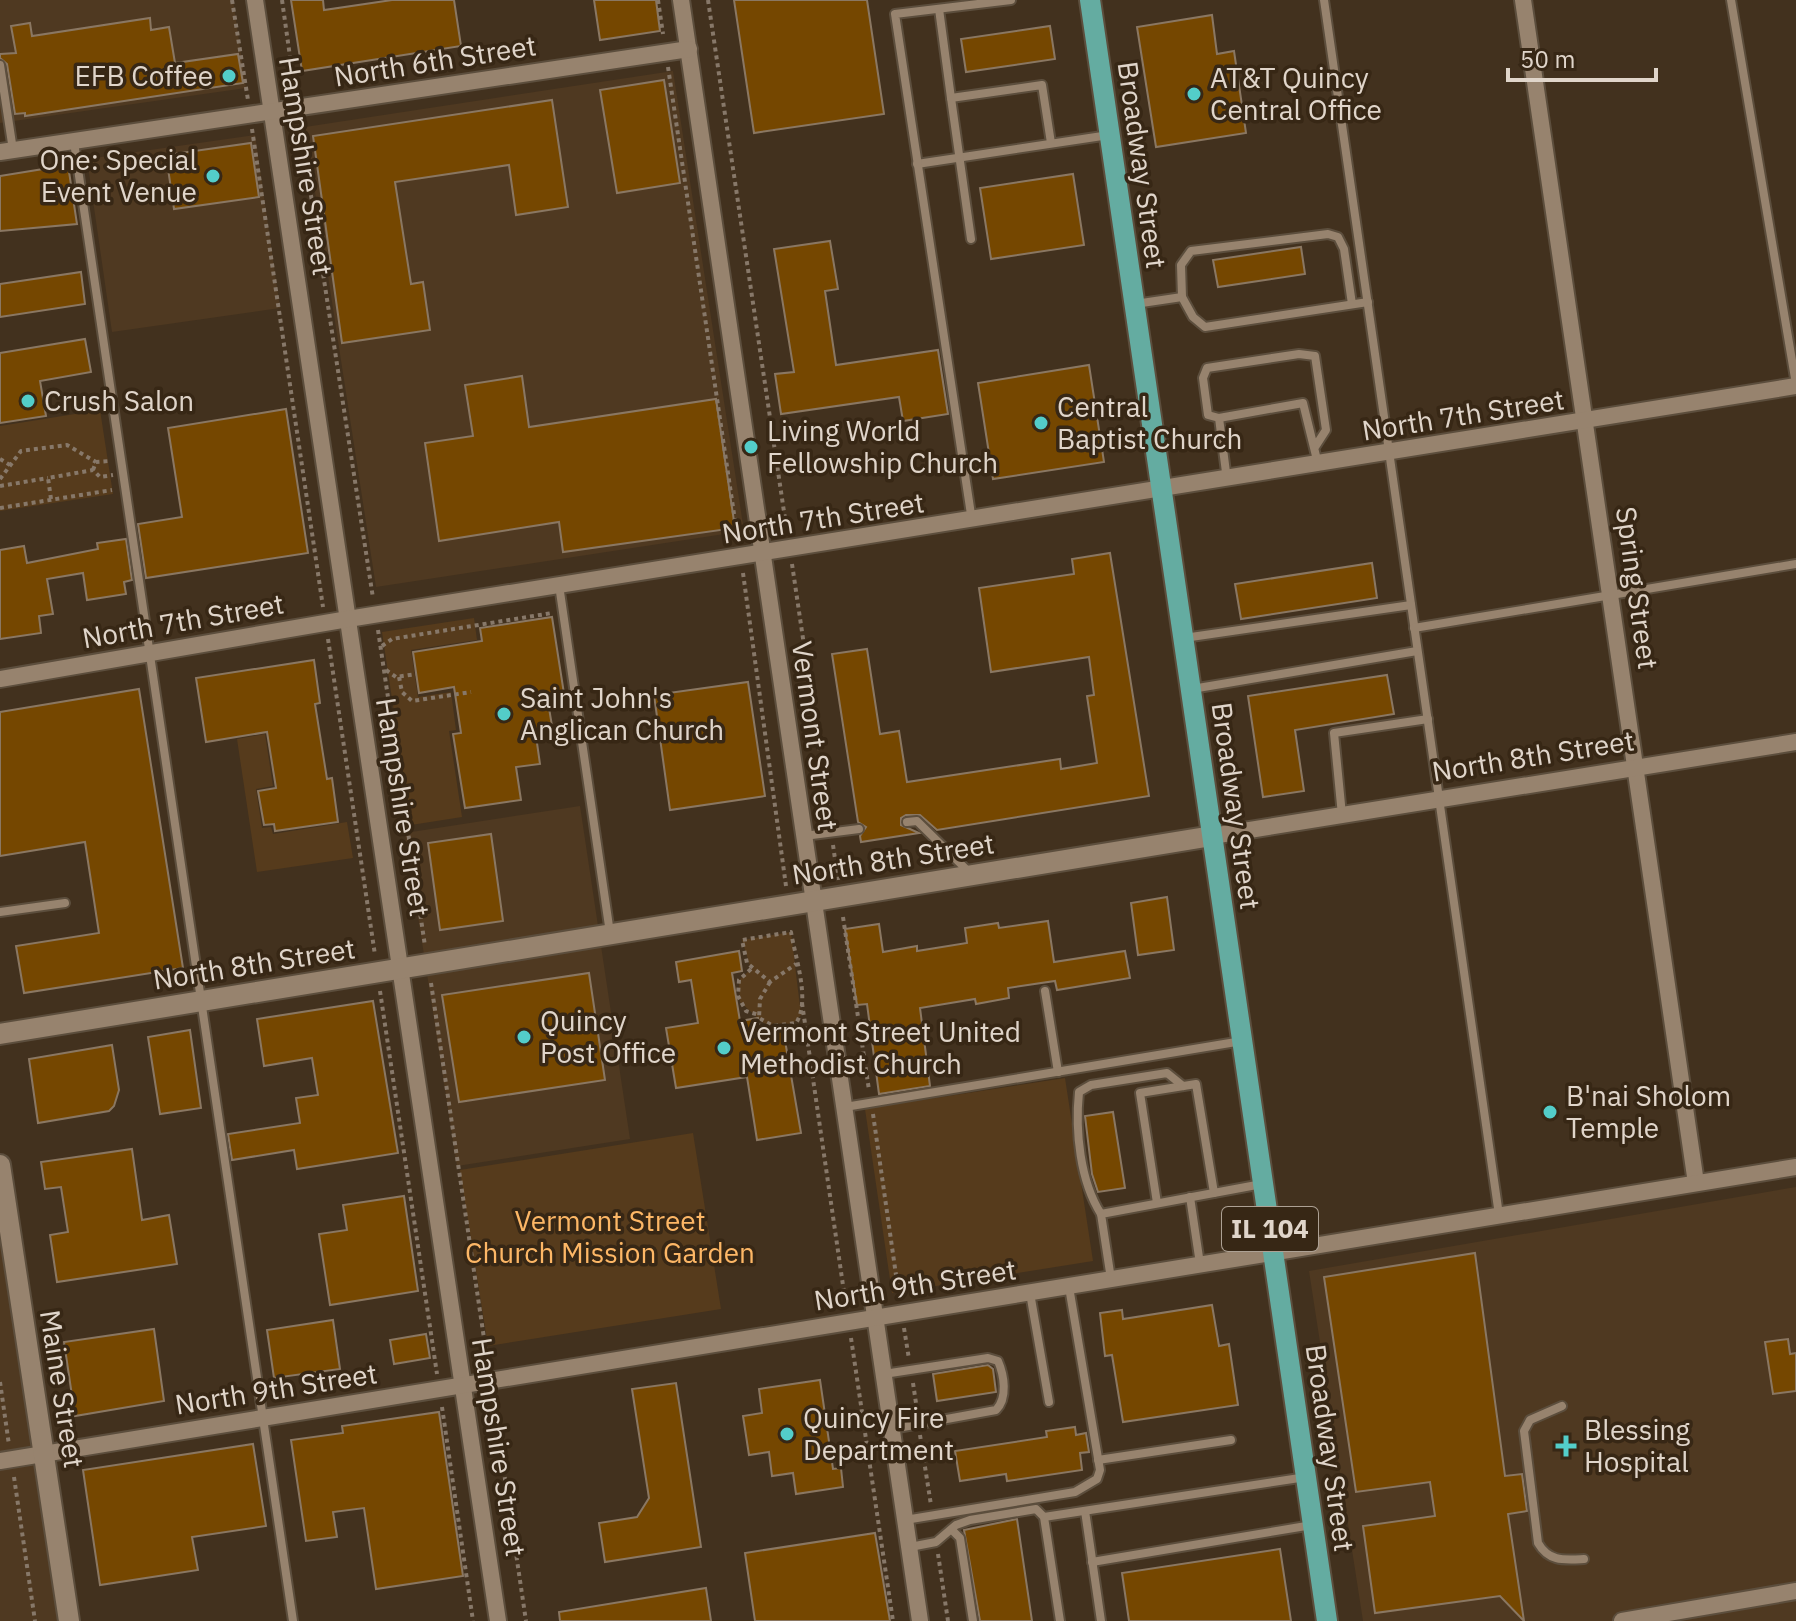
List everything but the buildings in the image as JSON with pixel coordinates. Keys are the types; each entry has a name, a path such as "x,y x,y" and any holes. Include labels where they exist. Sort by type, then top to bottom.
{"main road":[{"name":"Broadway Street","path":"1090,0 1327,1621"}],"street":[{"name":"Hampshire Street","path":"255,0 498,1621"},
{"name":"Vermont Street","path":"681,0 920,1621"},
{"name":"Spring Street","path":"1523,0 1696,1183"},
{"name":"North 6th Street","path":"6,151 689,49"},
{"name":"North 7th Street","path":"0,679 348,619 763,552 972,522 1796,385"},
{"name":"North 8th Street","path":"0,1034 1796,742"},
{"name":"Maine Street","path":"0,1165 69,1621"},
{"name":"North 9th Street","path":"6,1460 1796,1167"},
{"path":"1622,1621 1796,1591"}],"lane":[{"path":"972,522 895,14 1011,0"},
{"path":"1324,0 1499,1215"},
{"path":"1731,0 1796,385"},
{"path":"939,9 971,239"},
{"path":"0,65 6,151"},
{"path":"951,98 1042,85 1051,143"},
{"path":"917,164 1110,135"},
{"path":"74,141 293,1621"},
{"path":"1352,304 1344,249 1338,237 1328,234 1191,251 1181,265 1182,297 1193,317 1205,327 1368,302"},
{"path":"1134,304 1182,297"},
{"path":"1315,447 1326,430 1315,356 1299,354 1207,368 1203,378 1208,415 1219,418 1303,403 1318,465"},
{"path":"1219,418 1227,480"},
{"path":"1414,628 1796,564"},
{"path":"559,585 610,934"},
{"path":"1183,638 1411,605"},
{"path":"1191,689 1417,651"},
{"path":"1342,815 1334,733 1428,719"},
{"path":"907,822 917,821 971,875"},
{"path":"804,836 859,829"},
{"path":"0,912 65,903"},
{"path":"1045,991 1058,1072"},
{"path":"843,1107 1242,1041"},
{"path":"1111,1279 1101,1214 1089,1195 1077,1115 1079,1092 1091,1085 1167,1073 1183,1086"},
{"path":"1157,1203 1140,1093 1196,1084 1214,1193"},
{"path":"1101,1214 1263,1184"},
{"path":"1190,1197 1200,1264"},
{"path":"905,1520 1075,1492 1097,1479 1098,1460 1069,1286"},
{"path":"1030,1292 1049,1402"},
{"path":"883,1374 988,1358 998,1361 1001,1368 1004,1392 996,1410 891,1429"},
{"path":"1562,1406 1530,1420 1524,1442 1538,1543 1545,1554 1560,1560 1584,1559"},
{"path":"1098,1460 1231,1440"},
{"path":"1044,1517 1306,1477"},
{"path":"909,1547 936,1542 970,1520 1036,1509 1044,1517 1060,1621"},
{"path":"1085,1511 1101,1621"},
{"path":"1092,1562 1313,1525"},
{"path":"952,1530 960,1538 973,1621"}],"path":[{"path":"232,0 473,1621"},
{"path":"282,0 526,1621"},
{"path":"658,0 802,1003 798,1020 773,1026 762,1022 760,999 770,982 796,964"},
{"path":"708,0 932,1515"},
{"path":"0,479 21,451 67,445 96,462 121,459"},
{"path":"0,459 10,465"},
{"path":"93,470 96,462"},
{"path":"93,470 100,477 123,474"},
{"path":"0,486 93,470"},
{"path":"48,478 51,499"},
{"path":"0,508 124,488"},
{"path":"416,674 399,677 388,674 382,656 383,643 392,639 563,612"},
{"path":"399,677 402,692 412,701 471,692"},
{"path":"770,982 751,969 742,940 791,932"},
{"path":"751,969 739,980 738,996 742,1007 759,1015"},
{"path":"0,1382 6,1460 35,1621"},
{"path":"936,1542 948,1621"}],"shaded area":[{"path":"0,0 233,0 246,88 0,123"},
{"path":"673,71 744,531 376,587 305,127"},
{"path":"255,135 280,308 112,332 87,159"},
{"path":"580,806 630,1139 457,1166 405,833"},
{"path":"0,1165 69,1621 0,1621"},
{"name":"Blessing Hospital","path":"1796,1187 1796,1621 1363,1621 1309,1271"}],"green space":[{"path":"100,410 113,494 0,511 0,426"},
{"path":"474,618 477,640 411,650 418,697 451,692 456,730 449,731 462,817 411,825 382,632"},
{"path":"265,734 273,786 256,789 262,828 271,827 273,834 347,822 353,858 257,872 237,739"},
{"path":"791,932 801,1015 791,1025 766,1025 740,1002 739,980 751,969 742,940"},
{"path":"1065,1078 1093,1261 892,1293 865,1109"},
{"name":"Vermont Street Church Mission Garden","path":"693,1133 721,1309 488,1346 460,1170"}],"place":[{"name":"EFB Coffee","path":"229,76"},
{"name":"AT&T Quincy Central Office","path":"1194,94"},
{"name":"One: Special Event Venue","path":"213,176"},
{"name":"Crush Salon","path":"28,401"},
{"name":"Central Baptist Church","path":"1041,423"},
{"name":"Living World Fellowship Church","path":"751,447"},
{"name":"Saint John's Anglican Church","path":"504,714"},
{"name":"Quincy Post Office","path":"524,1037"},
{"name":"Vermont Street United Methodist Church","path":"724,1048"},
{"name":"B'nai Sholom Temple","path":"1550,1112"},
{"name":"Quincy Fire Department","path":"787,1434"},
{"name":"Blessing Hospital","path":"1566,1446"}]}
